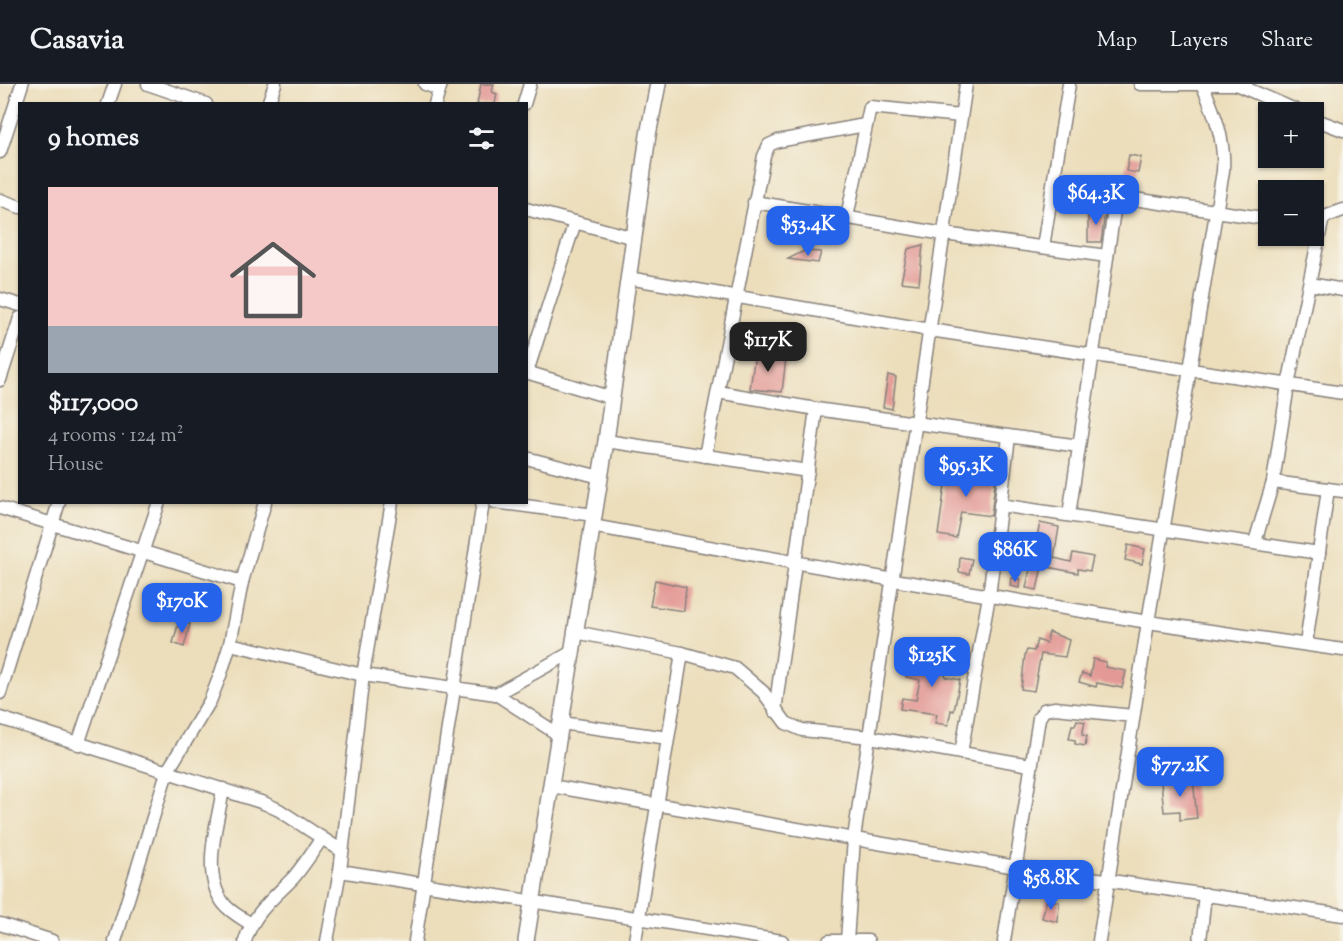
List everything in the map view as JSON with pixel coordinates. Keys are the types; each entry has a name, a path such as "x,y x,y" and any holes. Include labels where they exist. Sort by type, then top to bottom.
{"street":[{"path":"0,152 4,127 22,84"},
{"path":"109,102 115,84"},
{"path":"148,84 183,90 203,102"},
{"path":"269,102 275,84"},
{"path":"425,84 440,86 436,102"},
{"path":"525,102 530,84"},
{"path":"526,941 606,441 657,84"},
{"path":"847,940 854,838 966,84"},
{"path":"1043,247 1070,84"},
{"path":"1140,84 1203,86 1246,84"},
{"path":"1231,85 1274,102"},
{"path":"1099,941 1163,528 1217,210 1224,147 1203,86"},
{"path":"847,217 870,108 874,106 961,116"},
{"path":"1324,123 1343,130"},
{"path":"705,456 754,202 764,156 769,145 778,141 865,125"},
{"path":"1053,187 1258,217"},
{"path":"1069,514 1116,197"},
{"path":"0,201 18,206"},
{"path":"754,202 944,234 1107,256"},
{"path":"528,210 634,238"},
{"path":"1324,217 1343,210"},
{"path":"528,369 575,222"},
{"path":"1255,542 1274,482 1288,385 1310,284 1315,246"},
{"path":"628,278 930,330 1343,393"},
{"path":"1310,284 1343,290"},
{"path":"0,298 18,304"},
{"path":"0,380 18,324"},
{"path":"528,372 612,398"},
{"path":"718,392 816,409 1079,447"},
{"path":"775,711 816,409"},
{"path":"961,753 989,596 1009,436"},
{"path":"606,441 808,471"},
{"path":"528,459 600,477"},
{"path":"1274,482 1343,491"},
{"path":"1306,644 1328,489"},
{"path":"0,693 58,504"},
{"path":"78,744 158,504"},
{"path":"115,941 167,772 210,701 230,644 242,582 264,504"},
{"path":"327,941 340,871 363,675 392,504"},
{"path":"415,941 483,504"},
{"path":"506,504 894,580 1148,622 1343,650"},
{"path":"1000,505 1319,553"},
{"path":"0,508 242,582"},
{"path":"575,632 681,653 735,668 763,692 786,723 802,730 870,737 1030,765"},
{"path":"230,644 363,675 496,694 560,729 668,738"},
{"path":"496,694 572,652"},
{"path":"635,941 681,653"},
{"path":"1004,941 1039,718 1044,710 1055,708 1133,716"},
{"path":"0,718 223,789 279,810 342,851"},
{"path":"551,786 1016,867 1343,915"},
{"path":"223,789 212,864 213,878 225,907 251,924"},
{"path":"245,941 251,924 268,900 302,867 322,838"},
{"path":"340,871 639,919 736,938 782,941"},
{"path":"1200,941 1206,894"},
{"path":"0,924 19,936 52,941"},
{"path":"829,941 868,941"}],"building":[{"path":"481,84 494,84 492,92 497,94 495,102 477,102"},
{"path":"1129,155 1141,157 1138,173 1126,171"},
{"path":"1088,212 1105,212 1101,242 1088,242"},
{"path":"923,245 919,284 901,282 908,249"},
{"path":"804,251 821,252 818,263 788,259"},
{"path":"755,354 786,358 782,392 750,389"},
{"path":"888,375 896,377 892,409 883,407"},
{"path":"972,463 989,465 988,473 996,474 991,516 961,512 956,538 938,535 945,485 941,484 943,475 969,480"},
{"path":"1040,523 1059,527 1054,558 1071,562 1073,553 1093,557 1090,571 1078,569 1078,573 1042,566 1037,590 1026,588"},
{"path":"1128,545 1145,549 1142,564 1125,560"},
{"path":"960,557 972,559 969,574 959,572"},
{"path":"1011,578 1020,579 1019,588 1010,586"},
{"path":"655,580 686,587 684,611 650,606"},
{"path":"179,621 190,624 184,647 173,643"},
{"path":"1049,632 1069,640 1065,657 1041,654 1034,691 1021,689 1027,650 1034,651 1037,640 1046,643"},
{"path":"924,645 940,649 936,668 946,671 945,677 960,680 954,711 951,710 948,725 935,723 937,714 900,709 902,698 916,700 920,680 906,677 909,665 919,668"},
{"path":"1093,659 1106,662 1105,667 1126,671 1122,688 1097,683 1096,687 1079,682 1082,673 1090,676"},
{"path":"1077,720 1085,722 1082,735 1087,736 1085,746 1075,744 1075,740 1069,739 1072,725 1075,725"},
{"path":"1193,779 1197,818 1180,820 1180,811 1164,812 1161,782"},
{"path":"1047,899 1059,902 1058,922 1042,918"}]}
